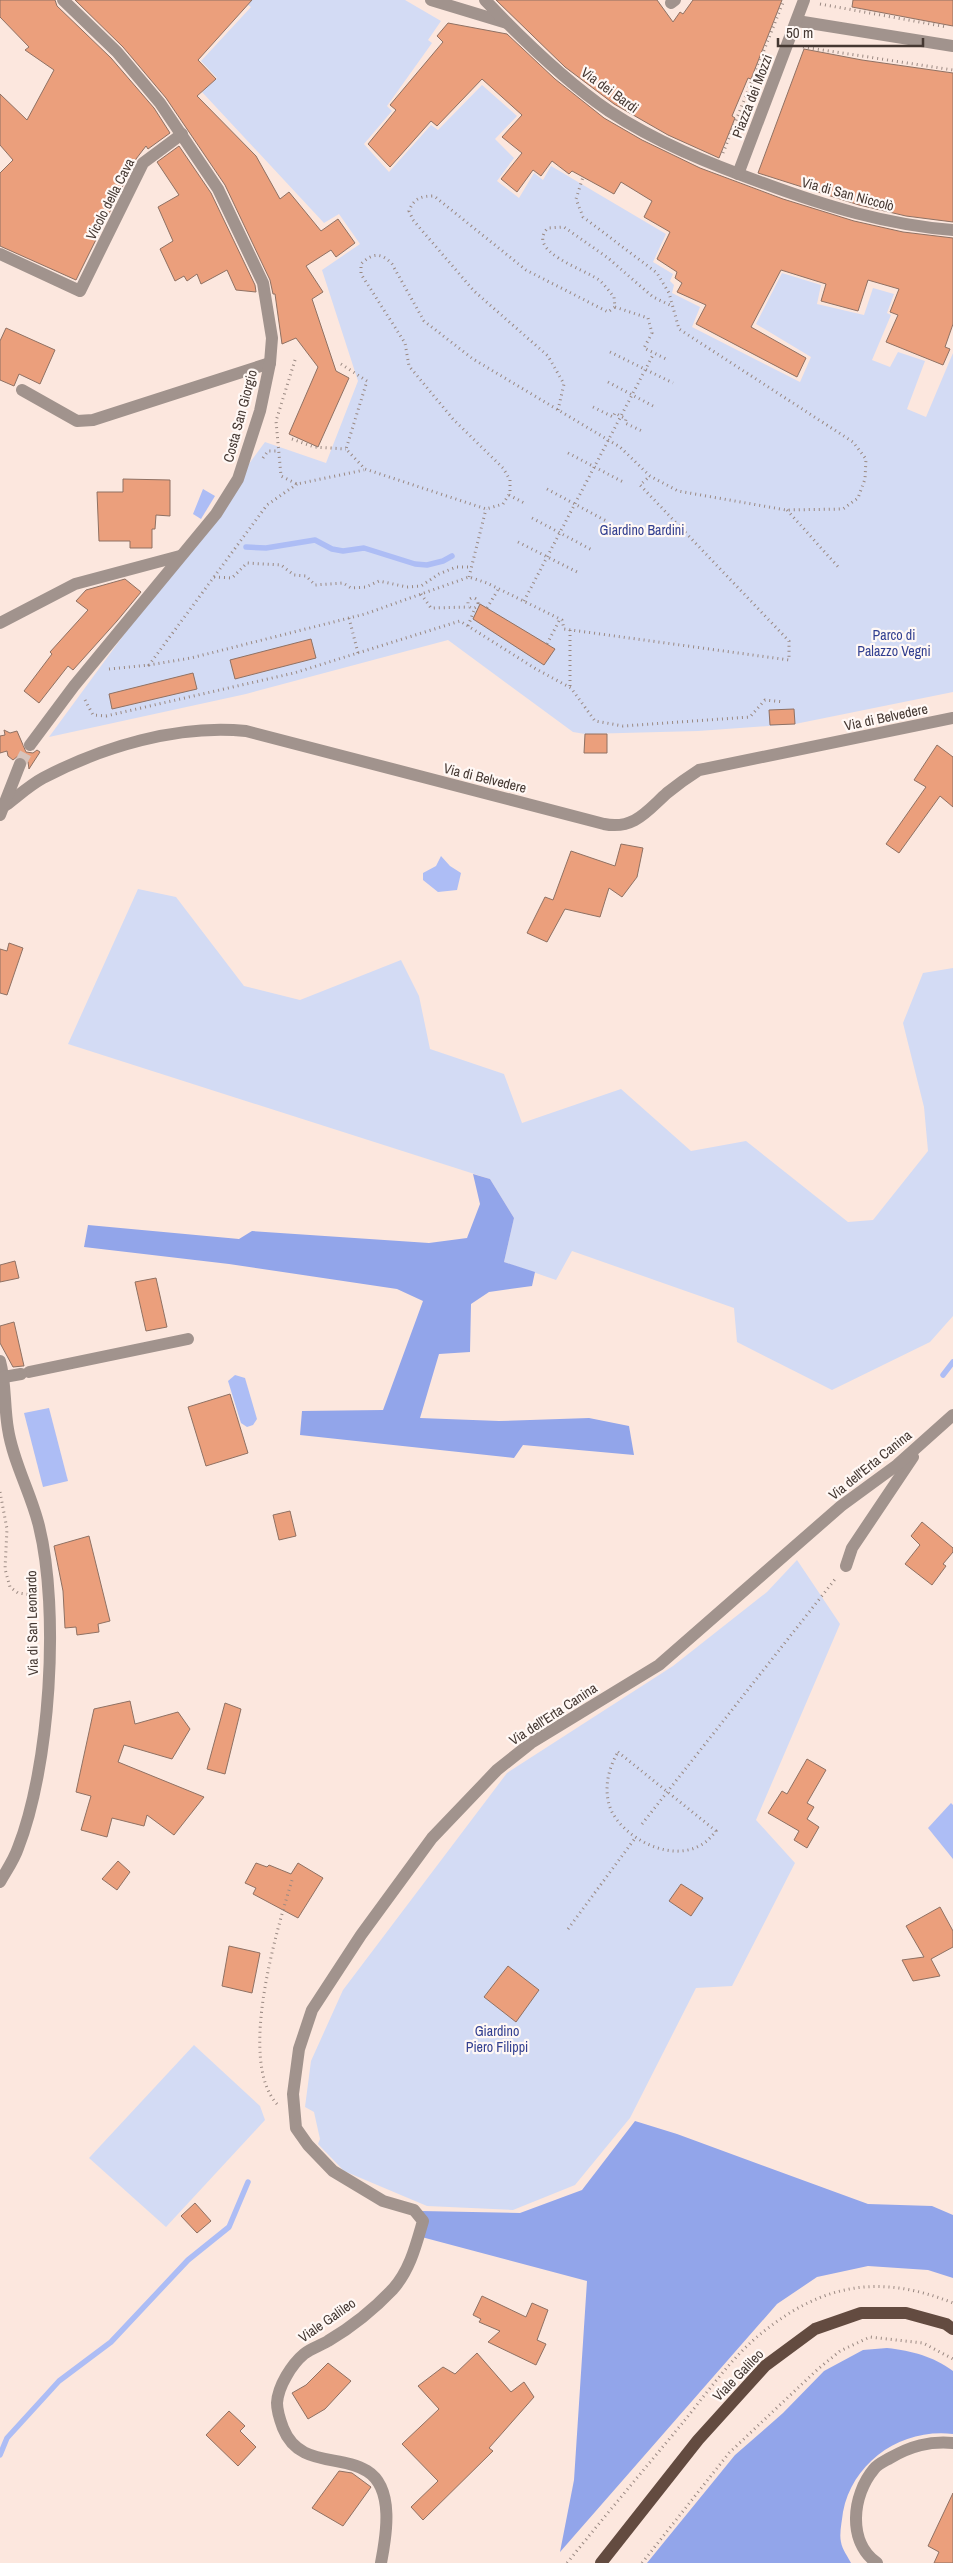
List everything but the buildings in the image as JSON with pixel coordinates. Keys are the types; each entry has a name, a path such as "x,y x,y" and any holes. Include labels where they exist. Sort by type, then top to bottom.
{"main road":[{"name":"Viale Galileo","path":"602,2563 698,2440 765,2366 815,2330 861,2313 906,2313 946,2324 953,2329"}],"street":[{"name":"Costa San Giorgio","path":"30,746 74,686 216,514 238,479 260,410 270,363 272,338 263,284 231,212 182,134 160,103 117,52 63,0"},
{"path":"431,0 507,23"},
{"name":"Via dei Bardi","path":"485,0 507,23 580,89 609,110 649,135 738,174"},
{"name":"Piazza dei Mozzi","path":"738,174 804,0"},
{"path":"797,21 953,46"},
{"name":"Vicolo della Cava","path":"0,254 83,293 143,163 182,134"},
{"name":"Via di San Niccolò","path":"738,174 812,201 875,218 953,230"},
{"path":"22,390 77,421 93,420 246,373 270,363"},
{"path":"0,623 75,584 180,556"},
{"name":"Via di Belvedere","path":"2,807 41,779 107,751 181,734 231,730 246,731 604,824 622,825 641,818 666,794 699,770 953,718"},
{"path":"2,807 20,764"},
{"path":"4,1377 188,1339"},
{"name":"Via di San Leonardo","path":"0,1361 4,1377 8,1430 39,1525 48,1593 48,1690 32,1802 18,1849 0,1882"},
{"name":"Via dell'Erta Canina","path":"308,2145 296,2128 293,2094 299,2049 312,2010 360,1935 432,1838 497,1770 531,1743 659,1665 841,1506 897,1465 953,1415"},
{"name":"Via dell'Erta Canina","path":"846,1566 852,1548 924,1440"},
{"name":"Viale Galileo","path":"308,2145 333,2172 383,2201 414,2210 423,2221 410,2263 393,2289 329,2340 304,2354 281,2387 278,2402 280,2419 287,2436 302,2451 317,2458 368,2471 377,2482 385,2500 388,2519 381,2563"},
{"path":"877,2563 870,2558 860,2543 855,2525 862,2488 875,2468 916,2445 937,2442 953,2443"}],"path":[{"path":"722,156 784,0"},
{"path":"821,0 819,6 953,28"},
{"path":"803,47 953,70"},
{"path":"292,438 314,447 346,448 365,469 486,509 503,504 509,495 510,480 503,468 453,419 409,366 405,343 361,274 361,264 369,256 378,254 386,257 424,321 473,359 620,447 650,476 678,491 786,510 843,509 858,498 865,479 866,459 854,442 679,329 669,293 657,272 583,217 576,199 582,177"},
{"path":"558,410 564,384 548,356 474,291 413,220 409,211 412,202 418,198 434,196 526,270 608,312 615,307"},
{"path":"615,307 614,297 599,280 546,250 542,239 543,233 548,228 564,228 608,258 653,297 672,306"},
{"path":"615,307 648,318 652,333 644,348 668,360"},
{"path":"610,352 672,383"},
{"path":"524,601 654,353"},
{"path":"295,360 276,421 281,476 297,484"},
{"path":"341,364 367,381 346,448"},
{"path":"608,382 653,406"},
{"path":"593,407 613,417 615,413 621,416 626,419 625,423 642,432"},
{"path":"262,459 268,451 279,451"},
{"path":"568,453 625,483"},
{"path":"149,665 267,506 297,484 365,469"},
{"path":"109,662 103,669 149,665 190,658 349,618 469,577 499,588 562,620 564,629 789,660 789,641 640,485 650,476"},
{"path":"547,489 608,522"},
{"path":"509,495 526,504"},
{"path":"469,577 486,509"},
{"path":"786,510 840,569"},
{"path":"532,518 592,550"},
{"path":"518,542 578,573"},
{"path":"214,577 227,580 232,578 247,563 262,563 281,565 294,575 306,576 315,585 343,583 351,588 366,587 379,581 407,587 421,586 439,574 456,567 472,567"},
{"path":"487,608 499,588"},
{"path":"421,594 431,608 477,606"},
{"path":"468,626 477,606 476,599 471,599 468,602 469,606"},
{"path":"349,618 358,653"},
{"path":"547,644 560,619"},
{"path":"86,697 84,702 94,715 106,716 294,673 460,621 570,687 595,721 623,726 750,716 765,700 784,702"},
{"path":"570,630 570,687"},
{"path":"0,1492 6,1529 5,1568 10,1586 18,1593 35,1595 48,1593"},
{"path":"642,1824 846,1566"},
{"path":"618,1752 716,1831 698,1847 676,1851 652,1846 636,1836 615,1817 607,1795 606,1784 613,1760 618,1752"},
{"path":"568,1929 636,1836"},
{"path":"293,1877 273,1942 262,2006 261,2032 263,2075 270,2096 284,2111 294,2115"},
{"path":"642,2563 729,2453 818,2369 840,2351 870,2337 923,2343 953,2359"}],"green space":[{"name":"Giardino Bardini","path":"246,0 405,0 441,21 428,40 432,43 387,106 392,111 364,144 389,172 431,125 438,130 482,85 517,116 495,139 514,158 497,181 519,198 534,173 543,180 551,166 666,234 653,262 673,274 670,281 674,285 672,293 700,307 692,327 800,382 811,357 756,324 782,273 821,285 817,304 864,315 873,288 894,294 887,313 891,315 872,360 890,367 898,352 925,361 907,409 926,417 953,353 953,692 795,724 698,731 585,734 573,732 448,640 246,694 49,737 265,442 326,463 358,381 322,270 360,244 339,214 324,223 202,92 217,78 201,61 251,7 244,2"},
{"path":"138,889 176,897 244,986 300,1000 401,960 419,996 430,1049 504,1074 522,1123 621,1089 691,1151 746,1141 848,1222 873,1220 928,1151 924,1107 903,1023 923,973 953,968 953,1316 930,1342 832,1390 737,1342 734,1308 572,1251 556,1280 504,1262 514,1218 490,1179 68,1044"},
{"name":"Giardino Piero Filippi","path":"797,1560 840,1624 756,1820 795,1863 732,1986 696,1988 630,2118 575,2185 513,2210 427,2206 344,2171 318,2144 320,2139 314,2112 305,2107 311,2061 343,1990 507,1773 673,1666 767,1592"},
{"path":"194,2045 260,2106 265,2120 166,2227 89,2158"}],"shaded area":[{"path":"203,489 215,496 201,519 193,514"},
{"path":"441,856 450,866 461,873 457,890 438,892 423,880 423,873 436,866"},
{"path":"473,1174 490,1179 514,1218 504,1262 535,1272 532,1286 489,1292 471,1304 470,1352 439,1354 420,1418 499,1421 589,1418 629,1426 634,1455 523,1445 514,1458 300,1435 302,1411 383,1410 423,1301 397,1289 229,1264 84,1247 88,1225 239,1239 252,1231 429,1243 467,1238 480,1204"},
{"path":"235,1375 245,1378 257,1419 253,1425 247,1427 241,1423 228,1381"},
{"path":"49,1408 68,1481 43,1487 24,1413"},
{"path":"951,1803 953,1805 953,1859 928,1828"},
{"path":"635,2121 677,2134 868,2204 932,2206 953,2215 953,2278 928,2270 868,2266 817,2277 777,2304 560,2552 574,2480 587,2281 414,2235 421,2211 520,2213 582,2190"},
{"path":"887,2348 922,2355 953,2371 953,2434 916,2436 898,2443 869,2463 857,2477 843,2512 840,2531 842,2545 851,2563 647,2563 735,2455 783,2413 824,2371 863,2350"}],"waterway":[{"path":"246,547 266,548 315,540 332,549 343,551 364,548 415,564 427,565 443,561 452,556"},
{"path":"943,1375 953,1362"},
{"path":"0,2455 7,2438 59,2381 111,2342 188,2260 229,2227 248,2182"}],"tunnel":[{"path":"20,764 30,745"}],"park label":[{"name":"Parco di Palazzo Vegni","path":"894,644"}]}
